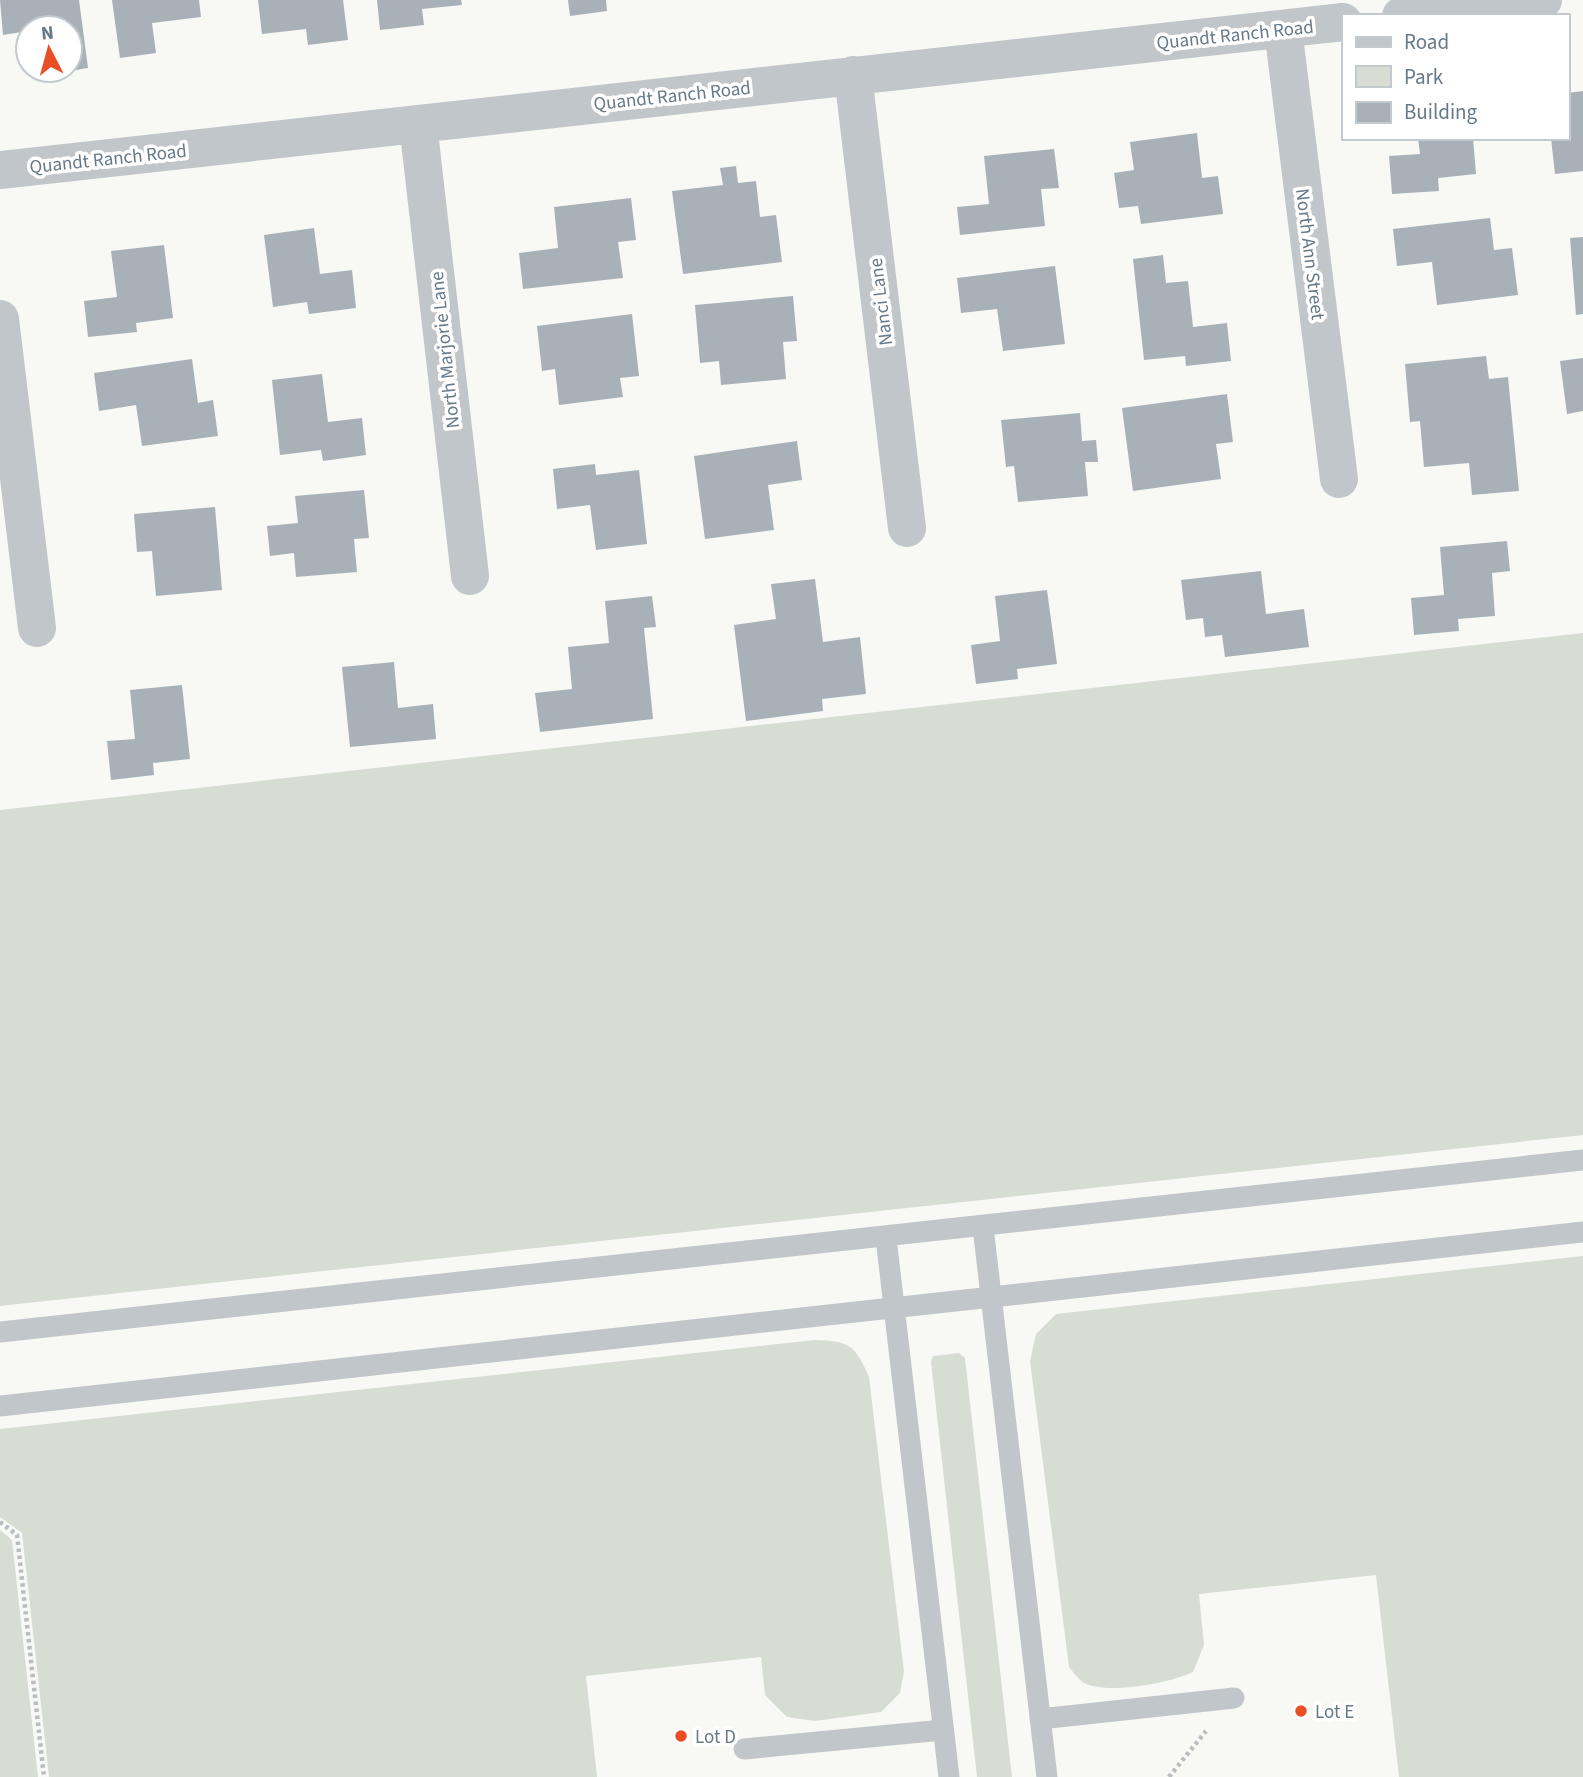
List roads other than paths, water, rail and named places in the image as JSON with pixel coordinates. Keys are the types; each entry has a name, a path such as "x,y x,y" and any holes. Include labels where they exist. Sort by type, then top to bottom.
{"street":[{"path":"1419,14 1543,0"},
{"name":"Quandt Ranch Road","path":"0,170 1342,22"},
{"name":"North Ann Street","path":"1283,29 1339,479"},
{"name":"Nanci Lane","path":"853,75 906,528"},
{"name":"North Marjorie Lane","path":"418,124 470,576"},
{"path":"0,319 37,628"}],"lane":[{"path":"0,1332 886,1238 1583,1160"},
{"path":"983,1227 1047,1777"},
{"path":"0,1406 1583,1232"},
{"path":"886,1238 949,1777"},
{"path":"1040,1719 1234,1698"},
{"path":"744,1749 943,1730"}],"place":[{"name":"Lot E","path":"1301,1711"},
{"name":"Lot D","path":"681,1736"}]}
